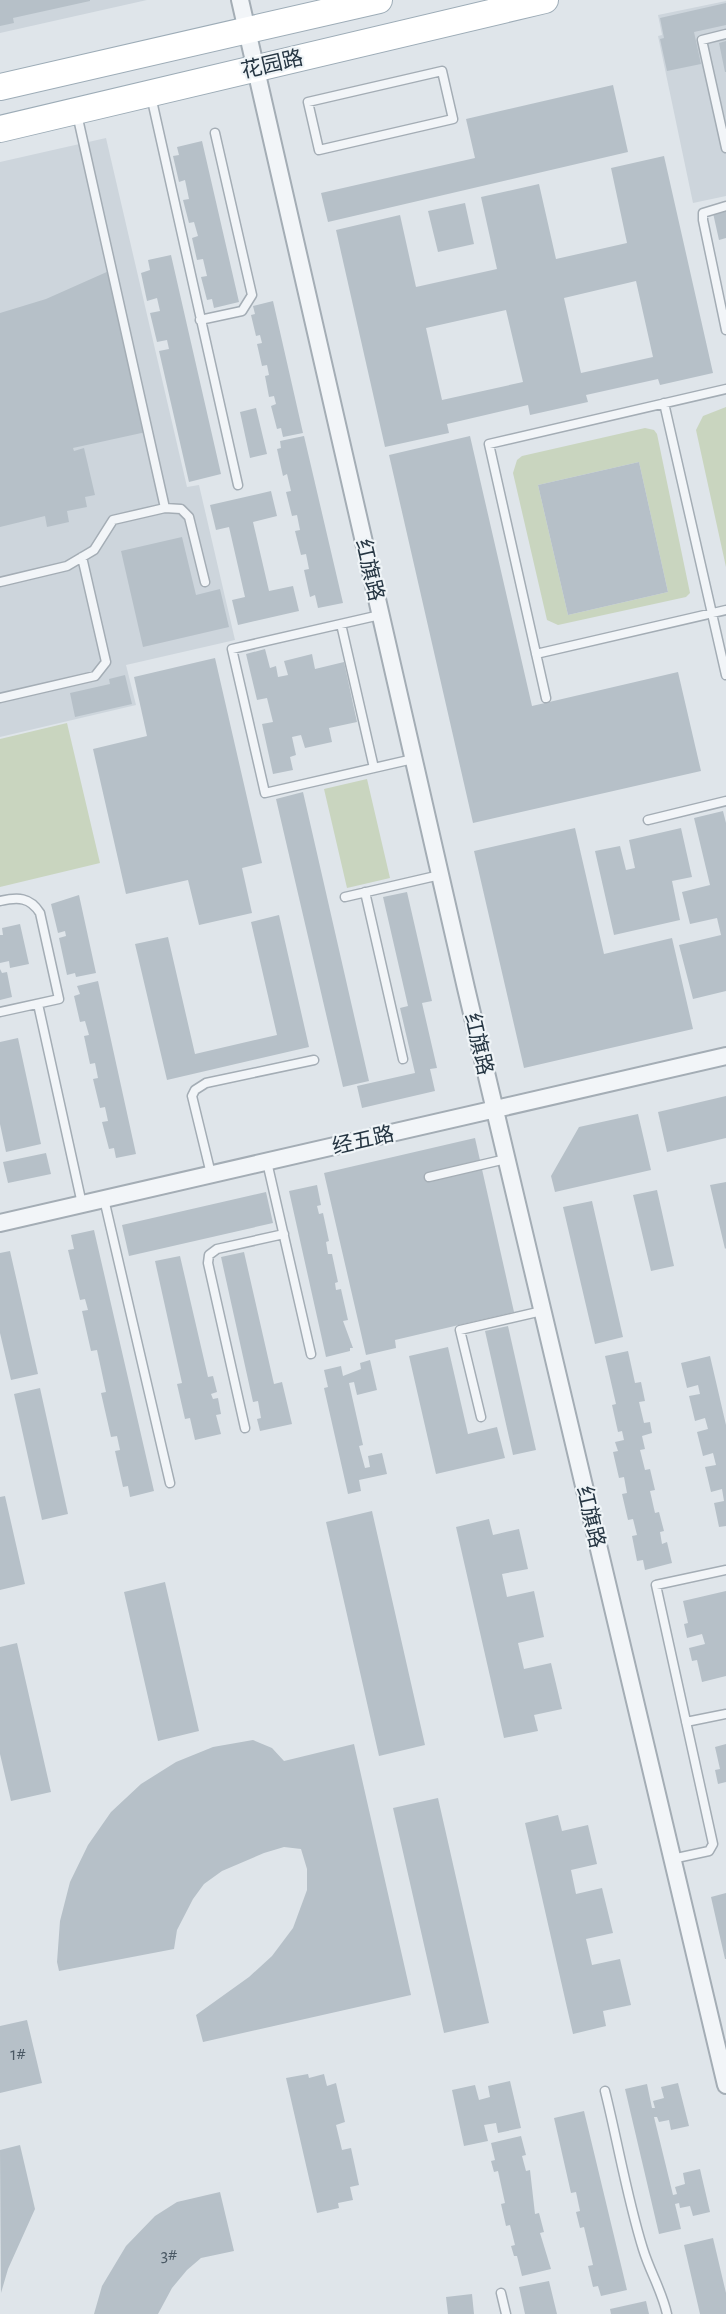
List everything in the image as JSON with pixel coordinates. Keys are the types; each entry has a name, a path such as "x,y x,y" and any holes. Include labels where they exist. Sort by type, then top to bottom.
{"main road":[{"name":"花园路","path":"0,87 379,0"},
{"name":"花园路","path":"0,129 545,0"}],"street":[{"name":"红旗路","path":"240,0 494,1110 726,2085"},
{"name":"经五路","path":"0,1222 726,1056"}],"lane":[{"path":"726,34 702,40 726,148"},
{"path":"442,72 453,119 319,150 308,102 442,72"},
{"path":"151,93 238,485"},
{"path":"76,112 165,508"},
{"path":"200,320 242,311 252,295 214,133"},
{"path":"726,206 703,213 703,220 726,330"},
{"path":"546,698 489,444 726,389"},
{"path":"664,403 726,675"},
{"path":"0,582 67,566 94,550 113,520 165,508 181,508 189,517 205,582"},
{"path":"0,698 95,676 106,662 82,557"},
{"path":"536,654 726,610"},
{"path":"380,615 232,649 265,793 413,759"},
{"path":"341,624 374,768"},
{"path":"648,820 726,801"},
{"path":"345,897 440,875"},
{"path":"365,892 403,1059"},
{"path":"0,901 23,899 33,902 40,913 59,999 0,1012"},
{"path":"38,1004 82,1204"},
{"path":"211,1174 192,1096 195,1090 206,1083 314,1060"},
{"path":"429,1177 506,1159"},
{"path":"267,1162 311,1354"},
{"path":"104,1199 170,1483"},
{"path":"245,1428 208,1263 209,1255 217,1249 284,1234"},
{"path":"481,1417 460,1330 542,1311"},
{"path":"672,1859 709,1851 713,1844 656,1585 726,1570"},
{"path":"686,1722 726,1714"},
{"path":"606,2091 642,2248 653,2278 662,2293 667,2314"},
{"path":"501,2293 506,2314"}],"shaded area":[{"path":"0,0 147,0 0,33"},
{"path":"726,1 726,196 693,203 658,36 662,35 658,15"},
{"path":"106,138 187,487 199,485 235,640 126,665 136,705 0,737 0,162"}],"green space":[{"path":"726,407 726,567 696,430 703,416"},
{"path":"645,428 654,430 657,434 690,593 686,597 558,625 547,620 513,473 517,460 522,456","holes":["639,462 668,592 568,615 538,485"]},
{"path":"67,723 100,863 0,887 0,739"},
{"path":"367,779 390,878 347,888 324,789"}],"building":[{"path":"0,0 90,1 13,18 14,23 0,26"},
{"path":"726,3 726,25 694,32 701,64 667,71 660,39 664,38 660,18"},
{"path":"726,41 726,72 725,72 719,43"},
{"path":"613,85 628,152 328,222 321,193 475,158 466,119"},
{"path":"202,141 239,302 214,308 212,299 207,300 201,277 207,276 203,259 197,260 192,238 198,236 194,222 189,223 183,200 189,199 185,180 179,182 173,156 179,155 177,147"},
{"path":"664,156 713,373 660,385 658,379 586,395 588,402 530,415 528,405 447,424 449,433 385,447 336,230 400,215 416,287 497,269 481,197 539,184 556,259 627,243 611,168","holes":["636,281 653,357 581,373 564,298","506,310 523,382 442,400 426,328"]},
{"path":"465,203 474,244 438,252 428,211"},
{"path":"726,207 726,238 719,240 713,213"},
{"path":"171,255 221,474 189,482 159,351 169,349 167,340 157,342 150,313 160,311 157,298 147,301 141,273 150,270 148,260"},
{"path":"109,271 146,432 73,448 74,451 84,448 95,495 85,497 87,507 67,511 69,522 47,527 45,516 0,527 0,313 46,299"},
{"path":"273,301 303,433 283,437 281,428 277,429 271,406 276,404 274,396 269,397 265,376 269,375 267,365 262,366 257,344 262,343 260,335 256,336 251,315 255,314 253,306"},
{"path":"256,408 267,454 250,458 240,412"},
{"path":"304,436 343,603 318,608 315,595 310,597 304,570 309,569 306,554 301,555 295,531 300,530 297,515 292,516 286,492 291,491 287,474 283,476 277,449 281,448 280,441"},
{"path":"470,436 532,706 678,672 701,771 473,823 389,455"},
{"path":"639,462 668,592 568,615 538,485"},
{"path":"271,491 277,516 253,522 269,591 293,586 299,611 238,625 232,600 245,597 229,527 216,530 210,505"},
{"path":"182,537 196,595 220,589 229,627 143,647 121,551"},
{"path":"265,649 270,668 276,666 278,677 288,675 284,661 312,654 315,669 344,662 357,722 329,728 332,742 305,748 301,735 292,737 296,755 290,757 293,770 273,774 262,724 273,722 267,698 257,700 246,654"},
{"path":"215,658 262,863 242,868 252,913 199,925 188,880 126,894 93,749 147,736 134,677"},
{"path":"125,675 132,704 75,717 70,693 110,684 109,679"},
{"path":"303,792 369,1081 343,1087 276,799"},
{"path":"723,811 726,823 726,991 693,999 679,945 721,935 717,918 690,924 682,892 710,885 694,818"},
{"path":"575,828 604,954 672,938 693,1029 524,1068 474,851"},
{"path":"681,828 692,877 672,881 680,920 614,935 595,851 620,846 626,870 635,868 629,840"},
{"path":"407,892 432,1001 422,1003 437,1068 430,1069 435,1091 362,1108 357,1086 415,1073 400,1008 408,1006 383,897"},
{"path":"79,895 96,973 76,977 75,973 67,975 59,938 66,936 65,931 58,933 51,904"},
{"path":"279,915 309,1047 167,1080 135,944 168,937 195,1054 277,1035 251,922"},
{"path":"20,924 29,964 10,968 9,961 0,963 0,935 3,935 2,928"},
{"path":"0,969 2,973 7,972 12,997 0,1000"},
{"path":"98,981 136,1154 116,1158 114,1148 109,1149 102,1122 108,1121 105,1107 100,1108 93,1079 98,1078 95,1063 90,1064 84,1036 89,1035 85,1021 80,1022 74,996 80,994 77,986"},
{"path":"18,1038 41,1144 6,1152 0,1124 0,1042"},
{"path":"726,1096 726,1138 667,1152 658,1112"},
{"path":"638,1114 651,1170 555,1192 551,1176 579,1127"},
{"path":"475,1138 514,1312 395,1340 396,1348 366,1355 324,1173"},
{"path":"46,1153 51,1174 8,1183 3,1162"},
{"path":"726,1182 726,1248 725,1249 710,1185"},
{"path":"317,1185 321,1205 317,1206 319,1214 323,1213 329,1241 326,1242 328,1254 332,1254 338,1282 335,1283 336,1290 341,1289 348,1320 343,1321 353,1348 350,1348 350,1351 326,1357 289,1191"},
{"path":"657,1190 674,1266 651,1271 633,1195"},
{"path":"266,1192 273,1223 129,1256 122,1225"},
{"path":"592,1201 623,1337 595,1344 563,1207"},
{"path":"94,1230 154,1491 130,1497 128,1486 123,1487 115,1451 120,1450 117,1436 111,1437 101,1393 106,1392 97,1350 91,1351 82,1311 88,1310 85,1299 80,1300 68,1250 74,1249 71,1235"},
{"path":"10,1251 38,1374 11,1380 0,1333 0,1253"},
{"path":"244,1252 274,1384 282,1382 292,1424 260,1431 257,1419 261,1418 258,1401 253,1402 221,1257"},
{"path":"180,1256 208,1377 213,1376 217,1392 211,1394 213,1399 218,1398 221,1414 216,1415 221,1434 195,1440 190,1418 185,1419 177,1384 182,1383 155,1261"},
{"path":"508,1326 536,1450 513,1455 485,1331"},
{"path":"448,1347 468,1434 497,1427 505,1458 436,1474 409,1356"},
{"path":"628,1351 635,1383 641,1382 645,1401 639,1402 644,1423 650,1422 652,1433 642,1436 645,1449 640,1450 645,1470 650,1469 655,1490 650,1491 655,1513 659,1512 664,1531 660,1532 662,1544 667,1542 672,1563 645,1570 643,1560 637,1561 632,1536 637,1535 633,1519 628,1520 622,1494 627,1493 624,1477 619,1478 613,1452 618,1451 615,1442 624,1440 622,1431 618,1432 612,1405 616,1404 605,1356"},
{"path":"710,1356 726,1425 726,1526 719,1527 714,1503 724,1501 722,1489 711,1492 705,1467 716,1465 713,1453 703,1456 697,1432 708,1429 705,1418 695,1421 689,1396 700,1394 698,1385 687,1388 681,1363"},
{"path":"370,1360 377,1390 357,1395 354,1382 349,1383 363,1445 359,1446 365,1468 370,1467 368,1456 382,1453 387,1474 359,1480 361,1491 348,1494 324,1388 328,1387 324,1370 341,1366 343,1376 361,1369 360,1363"},
{"path":"40,1388 68,1514 42,1520 14,1394"},
{"path":"5,1496 25,1584 0,1590 0,1497"},
{"path":"372,1511 425,1745 379,1756 326,1522"},
{"path":"489,1519 493,1535 519,1529 528,1569 502,1574 507,1597 534,1591 544,1637 518,1643 524,1669 551,1663 562,1709 534,1715 538,1731 504,1738 456,1527"},
{"path":"165,1582 199,1731 158,1741 124,1592"},
{"path":"726,1591 726,1676 702,1682 697,1660 692,1661 689,1648 705,1644 702,1634 687,1638 684,1624 688,1623 683,1601"},
{"path":"17,1643 51,1792 11,1801 0,1754 0,1647"},
{"path":"253,1740 272,1748 284,1761 354,1744 411,1995 203,2042 196,2015 249,1977 272,1956 293,1928 307,1890 307,1869 301,1849 284,1847 264,1853 222,1871 204,1884 193,1899 177,1930 174,1949 59,1971 57,1962 60,1921 70,1882 88,1845 111,1812 141,1784 176,1762 213,1747"},
{"path":"726,1744 726,1782 718,1784 715,1770 720,1769 715,1747"},
{"path":"438,1798 489,2023 444,2033 393,1808"},
{"path":"558,1815 562,1831 588,1825 597,1864 571,1870 576,1894 602,1888 613,1933 586,1939 592,1965 620,1959 631,2005 603,2011 606,2026 573,2034 525,1823"},
{"path":"726,1893 726,1959 725,1959 711,1897"},
{"path":"27,2020 42,2083 0,2093 0,2026"},
{"path":"308,2074 309,2078 324,2074 327,2086 336,2083 345,2122 336,2125 342,2150 351,2148 359,2185 350,2187 353,2200 338,2203 339,2208 317,2213 286,2078"},
{"path":"510,2081 521,2128 498,2133 496,2123 484,2125 488,2141 464,2146 452,2090 475,2085 479,2100 490,2097 488,2086"},
{"path":"678,2083 689,2126 671,2130 669,2120 659,2122 657,2117 654,2117 673,2195 677,2194 675,2187 685,2184 683,2173 700,2169 710,2212 693,2216 690,2206 680,2208 679,2203 675,2204 681,2229 659,2234 625,2089 647,2084 652,2108 655,2108 653,2101 664,2098 661,2087"},
{"path":"584,2111 627,2290 601,2296 598,2286 593,2287 588,2266 593,2265 584,2227 580,2228 576,2212 580,2211 576,2192 571,2193 554,2118"},
{"path":"521,2136 526,2155 522,2156 526,2171 530,2170 535,2214 539,2213 544,2232 540,2233 551,2269 522,2276 517,2256 514,2256 511,2246 515,2245 510,2225 506,2226 501,2204 505,2203 498,2171 494,2172 491,2161 495,2160 491,2143"},
{"path":"20,2145 35,2209 8,2269 1,2293 0,2150"},
{"path":"220,2192 234,2251 201,2258 172,2288 158,2314 94,2314 102,2286 126,2246 155,2216 177,2202"},
{"path":"713,2238 726,2293 726,2314 700,2314 684,2245"},
{"path":"549,2281 557,2314 525,2314 519,2287"},
{"path":"472,2294 474,2314 448,2314 446,2297"},
{"path":"646,2301 649,2314 611,2314 610,2309"}]}
